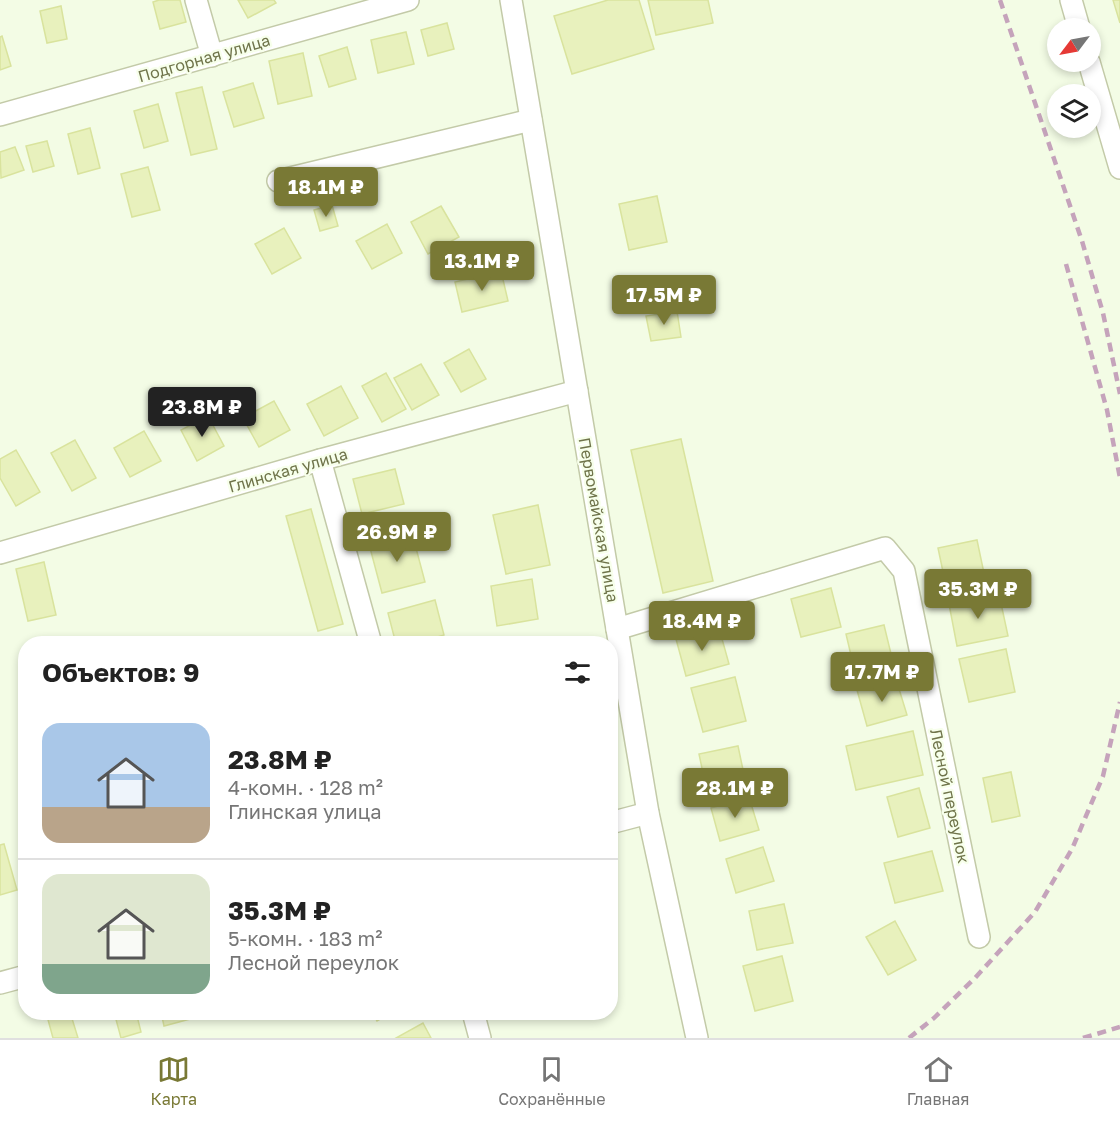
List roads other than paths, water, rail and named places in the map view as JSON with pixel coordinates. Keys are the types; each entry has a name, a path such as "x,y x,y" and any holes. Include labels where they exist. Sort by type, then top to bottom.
{"street":[{"path":"196,0 212,56"},
{"name":"Подгорная улица","path":"0,115 408,0"},
{"name":"Первомайская улица","path":"511,0 648,813 697,1038"},
{"path":"1071,0 1076,18"},
{"path":"1092,72 1120,168"},
{"path":"278,181 531,120"},
{"name":"Глинская улица","path":"0,553 321,460 577,391"},
{"path":"321,460 369,636"},
{"name":"Лесной переулок","path":"617,629 885,548 903,571 979,937"},
{"path":"618,821 648,813"},
{"path":"0,983 18,978"},
{"path":"474,1020 480,1038"}],"railway":[{"path":"1000,0 1082,241 1103,313 1120,394"},
{"path":"1066,264 1107,410 1120,478"},
{"path":"909,1038 934,1018 975,978 1035,912 1072,849 1103,776 1120,702"},
{"path":"1083,1038 1120,1027"}]}
